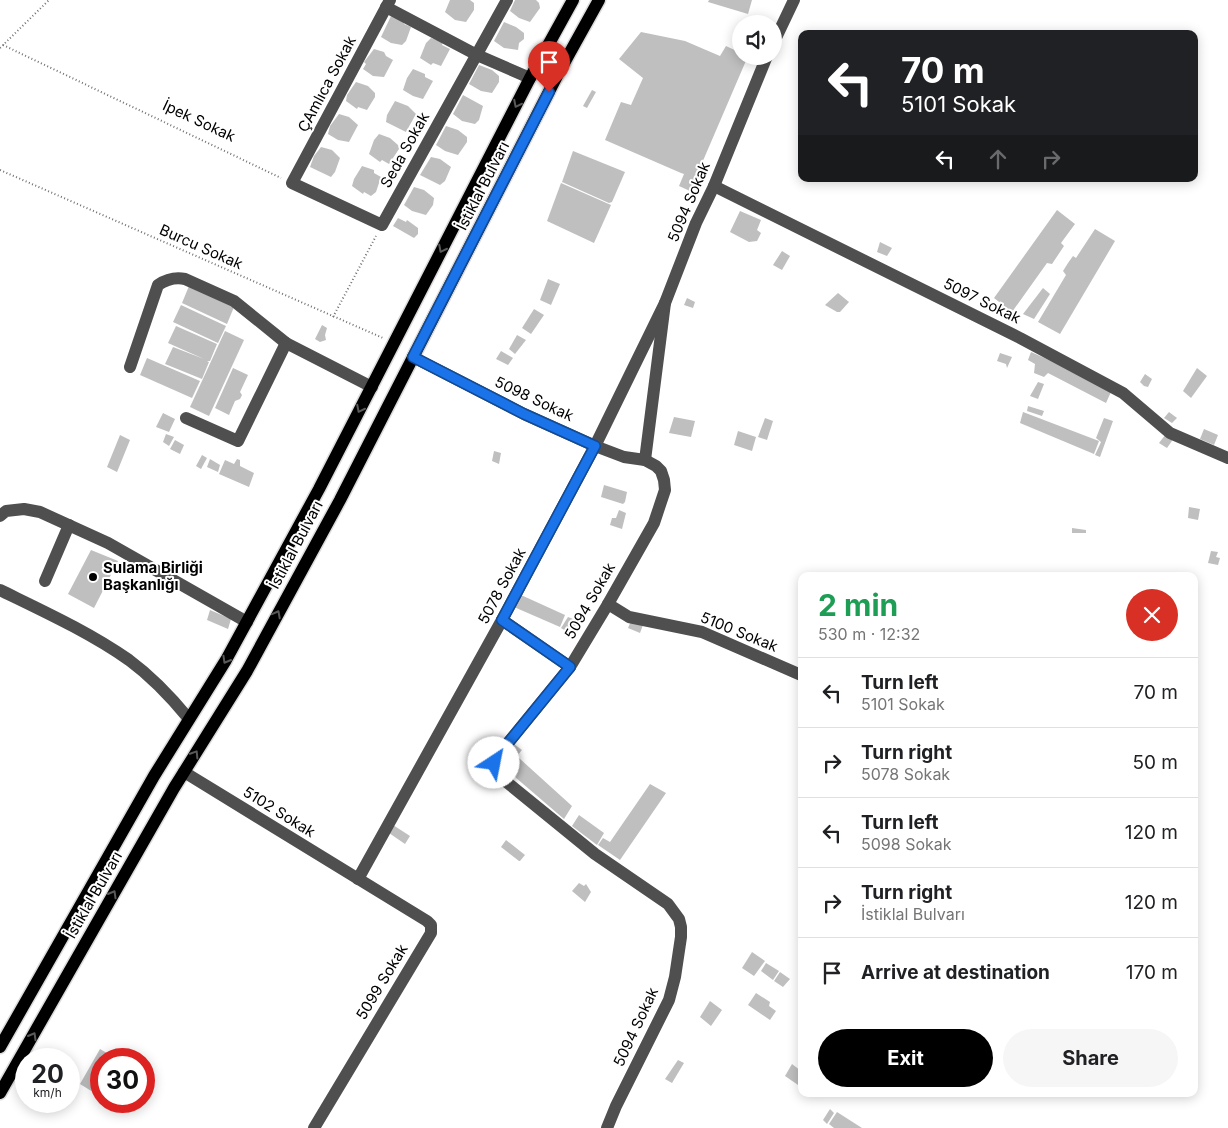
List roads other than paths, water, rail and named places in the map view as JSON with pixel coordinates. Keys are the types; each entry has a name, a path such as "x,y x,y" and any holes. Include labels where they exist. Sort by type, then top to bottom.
{"main road":[{"name":"İstiklal Bulvarı","path":"0,1047 154,776 226,660 247,622 319,489 530,78 573,0"},
{"name":"İstiklal Bulvarı","path":"0,1093 184,772 247,671 340,500 558,74 599,0"}],"street":[{"name":"Seda Sokak","path":"382,225 507,0"},
{"path":"782,25 794,0"},
{"path":"388,3 477,55 530,78"},
{"name":"ÇAmlıca Sokak","path":"382,225 292,183 388,3"},
{"name":"5094 Sokak","path":"607,1128 669,1000 675,978 681,927 679,919 668,904 595,854 498,775 494,770 495,759 570,667 654,523 665,490 661,472 656,466 645,460 665,304 696,223 714,186 763,65"},
{"name":"5097 Sokak","path":"714,186 1020,338 1123,393 1170,433 1228,458"},
{"path":"130,367 158,285 174,278 185,279 234,301 286,343 372,387"},
{"name":"5078 Sokak","path":"358,879 502,620 595,446 665,304"},
{"path":"186,418 238,441 286,343"},
{"name":"5098 Sokak","path":"413,357 524,414 595,446 624,457 645,460"},
{"path":"0,516 6,511 24,509 40,512 108,543 247,622"},
{"path":"45,581 69,525"},
{"path":"0,590 91,637 129,660 163,689 189,719"},
{"name":"5100 Sokak","path":"608,604 629,617 702,632 798,674"},
{"path":"502,620 570,667"},
{"name":"5102 Sokak","path":"184,772 358,879"},
{"name":"5099 Sokak","path":"314,1128 431,932 427,920 358,879"}],"place":[{"name":"Sulama Birliği Başkanlığı","path":"93,577"}]}
